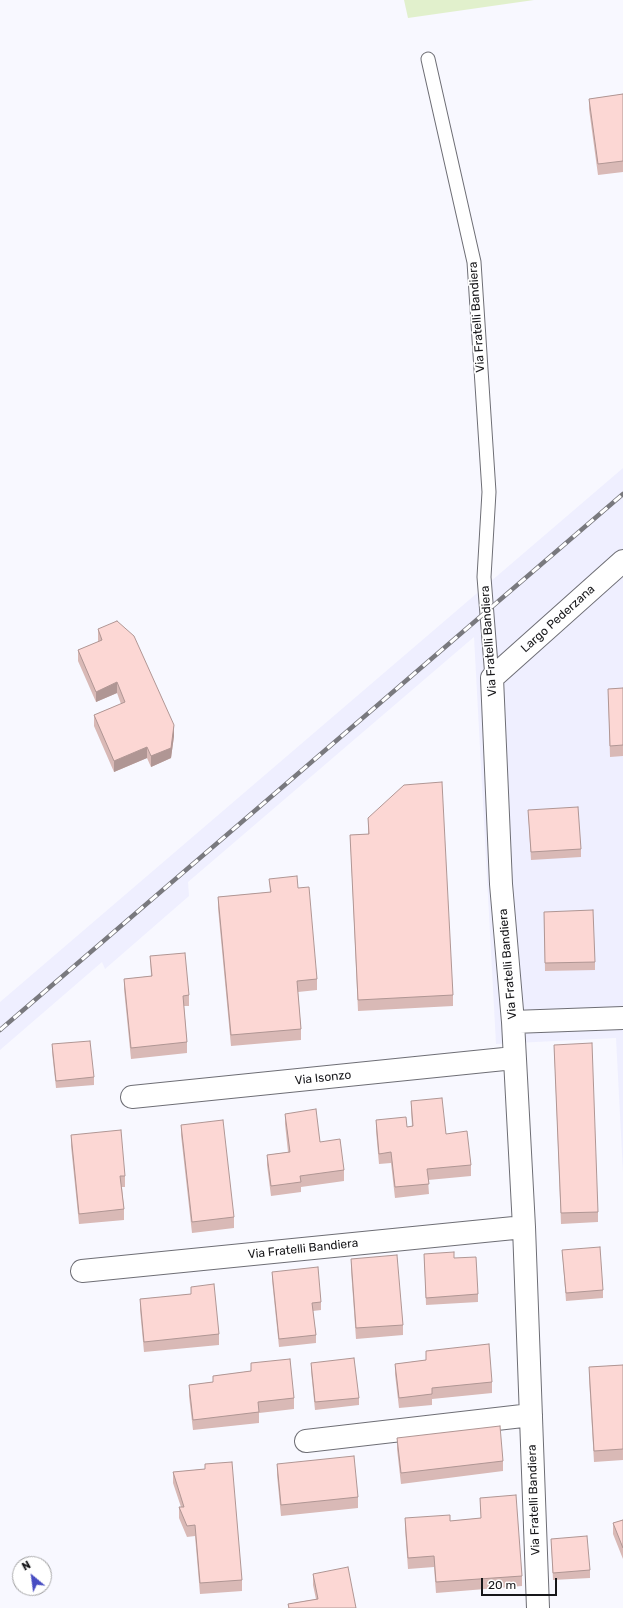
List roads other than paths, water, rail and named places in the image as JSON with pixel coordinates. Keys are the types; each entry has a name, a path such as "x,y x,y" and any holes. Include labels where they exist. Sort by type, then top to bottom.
{"street":[{"name":"Largo Pederzana","path":"492,678 623,561"},
{"name":"Via Fratelli Bandiera","path":"492,678 501,884 512,1022 524,1227 538,1608"},
{"path":"512,1022 623,1018"},
{"name":"Via Isonzo","path":"132,1097 514,1058"},
{"name":"Via Fratelli Bandiera","path":"82,1271 524,1227"},
{"path":"306,1441 530,1415"}],"lane":[{"name":"Via Fratelli Bandiera","path":"428,59 474,262 489,492 484,577 492,678"}],"railway":[{"path":"0,1030 623,494"}]}
